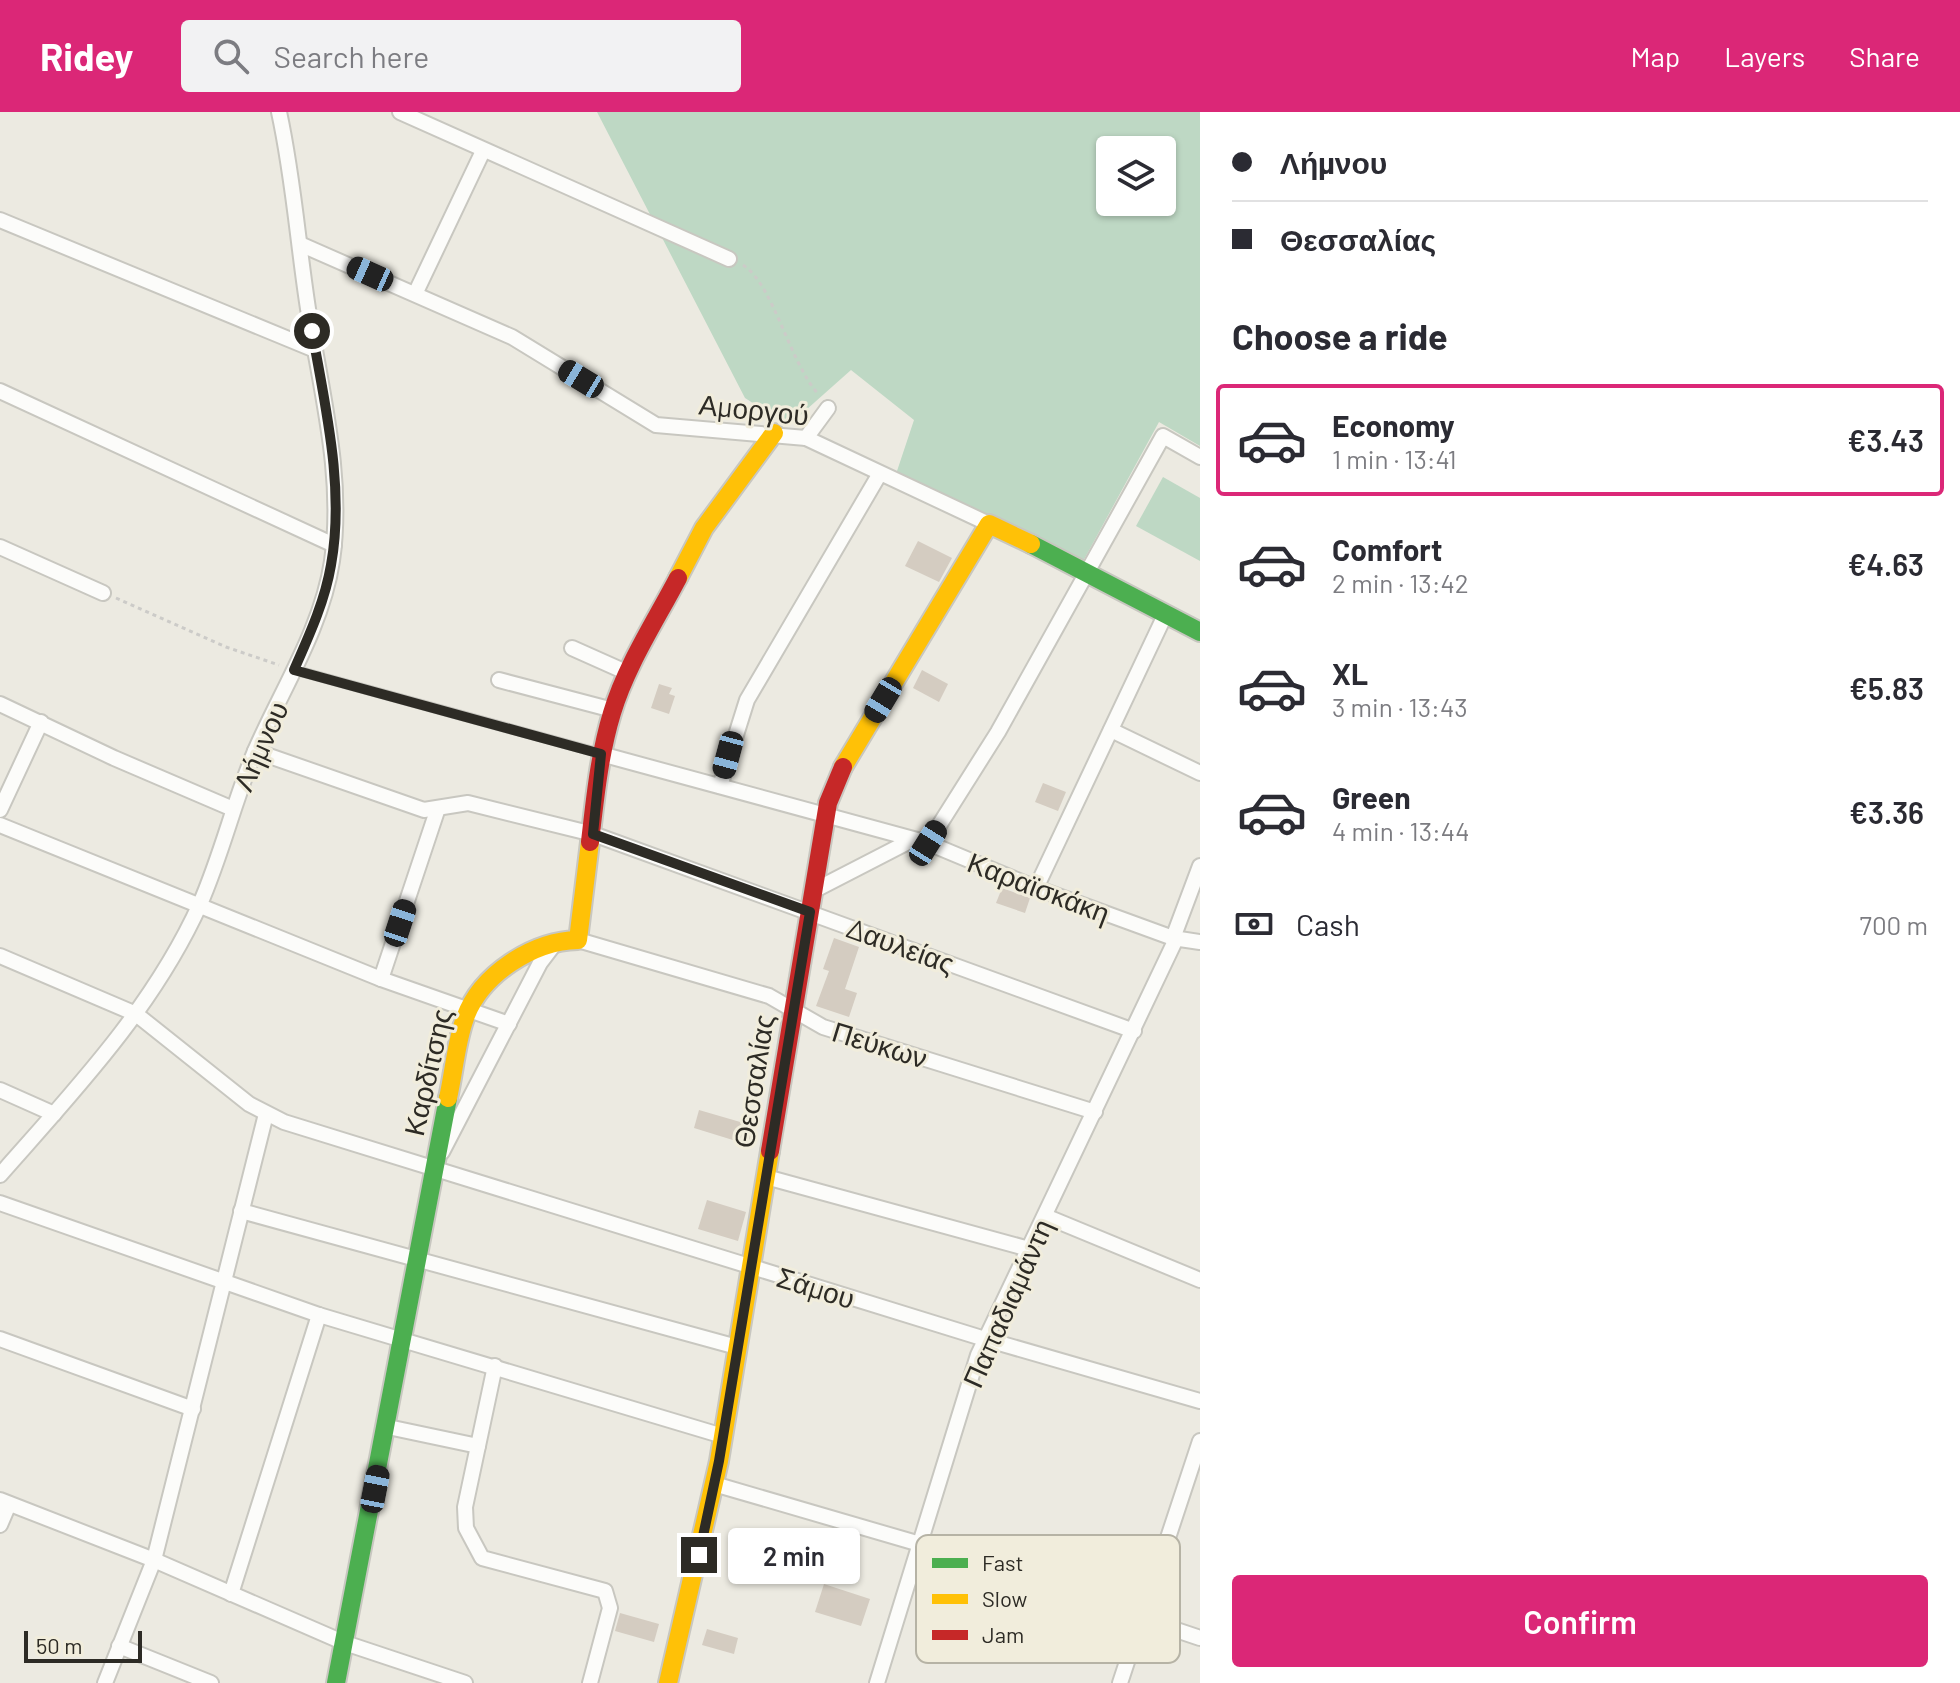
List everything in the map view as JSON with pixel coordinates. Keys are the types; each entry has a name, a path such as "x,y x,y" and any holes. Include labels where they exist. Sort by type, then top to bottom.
{"street":[{"name":"Λήμνου","path":"0,1175 136,1014 199,907 255,751 294,670 328,581 334,545 334,475 302,245 279,112"},
{"path":"400,112 729,259"},
{"path":"416,292 483,151"},
{"path":"0,220 315,350"},
{"name":"Αμοργού","path":"302,245 416,292 512,337 656,425 716,433 774,433 806,438 1090,572 1200,632"},
{"path":"0,391 334,545"},
{"path":"806,438 828,408"},
{"path":"578,940 601,754 613,710 628,673 704,528 774,433"},
{"path":"928,843 998,732 1090,572 1163,436 1200,457"},
{"path":"720,786 747,700 879,475"},
{"name":"Θεσσαλίας","path":"668,1683 723,1436 826,818 838,776 989,524"},
{"path":"0,547 103,593"},
{"path":"1036,888 1166,613"},
{"path":"572,648 628,673"},
{"path":"499,680 613,710"},
{"path":"0,704 233,809"},
{"path":"0,810 41,722"},
{"path":"1111,730 1200,773"},
{"name":"Δαυλείας","path":"255,751 409,805 437,811 468,803 593,834 1134,1031"},
{"name":"Καραϊσκάκη","path":"601,754 910,841 928,843 1036,888 1175,938 1200,942"},
{"path":"381,979 437,811"},
{"path":"0,825 381,979 509,1024"},
{"path":"813,891 910,841"},
{"name":"Παπαδιαμάντη","path":"923,1535 985,1339 1134,1031 1175,938 1200,866"},
{"name":"Καρδίτσης","path":"336,1683 388,1427 415,1259 453,1068 468,1009 484,987 504,968 556,942 578,940"},
{"name":"Πεύκων","path":"578,940 769,996 823,1027 1095,1112"},
{"path":"435,1167 540,963 556,942"},
{"path":"0,956 136,1014 266,1114 154,1560 105,1683"},
{"path":"0,1090 54,1114"},
{"name":"Σάμου","path":"266,1114 749,1267 1200,1401"},
{"path":"766,1177 1029,1249"},
{"path":"0,1203 319,1315 723,1436"},
{"path":"241,1211 737,1347"},
{"path":"1045,1216 1200,1280"},
{"path":"231,1594 319,1315"},
{"path":"0,1339 193,1409"},
{"path":"495,1366 464,1518 475,1550 491,1561 596,1587 609,1600 590,1683"},
{"path":"388,1427 478,1446"},
{"path":"1169,1535 1200,1441"},
{"path":"714,1484 916,1543"},
{"path":"0,1525 4,1502 154,1560 345,1643 465,1683"},
{"name":"Παπαδιαμάντη","path":"877,1683 916,1557"},
{"path":"1180,1631 1200,1638"},
{"path":"119,1646 207,1682"},
{"path":"1120,1683 1126,1663"}],"lane":[{"path":"294,670 601,754"}],"path":[{"path":"729,259 750,269 760,280 805,380 828,408"},
{"path":"103,593 226,647 294,670"}],"green space":[{"path":"597,112 1200,112 1200,446 1159,422 1081,565 896,474 914,420 851,370 788,426 745,398"},
{"path":"1163,477 1200,498 1200,561 1136,526"}],"building":[{"path":"918,541 952,558 939,582 905,566"},
{"path":"922,670 948,684 939,702 913,688"},
{"path":"659,684 672,688 669,694 675,696 669,714 651,708"},
{"path":"1043,783 1066,792 1058,811 1035,802"},
{"path":"1002,888 1030,898 1025,913 996,903"},
{"path":"834,938 859,947 845,989 857,993 849,1017 816,1006 829,971 823,969"},
{"path":"699,1110 754,1126 749,1145 694,1128"},
{"path":"707,1200 746,1212 738,1241 698,1229"},
{"path":"824,1584 870,1599 861,1626 815,1612"},
{"path":"620,1613 659,1624 654,1642 615,1631"},
{"path":"707,1629 738,1638 734,1654 702,1645"}],"traffic: fast":[{"path":"1031,544 1200,632"},
{"path":"336,1683 448,1098"}],"traffic: slow":[{"path":"678,578 704,528 774,433"},
{"path":"843,767 989,524 1031,544"},
{"path":"448,1098 462,1027 483,987 496,974 527,954 544,946 578,940 590,842"},
{"path":"668,1683 719,1461 770,1151"}],"traffic: jam":[{"path":"590,842 601,761 612,713 633,661 678,578"},
{"path":"770,1151 828,803 843,767"}],"route":[{"path":"312,331 328,420 334,475 335,534 328,581 294,670 601,754 593,834 810,912 719,1461 699,1555"}]}
